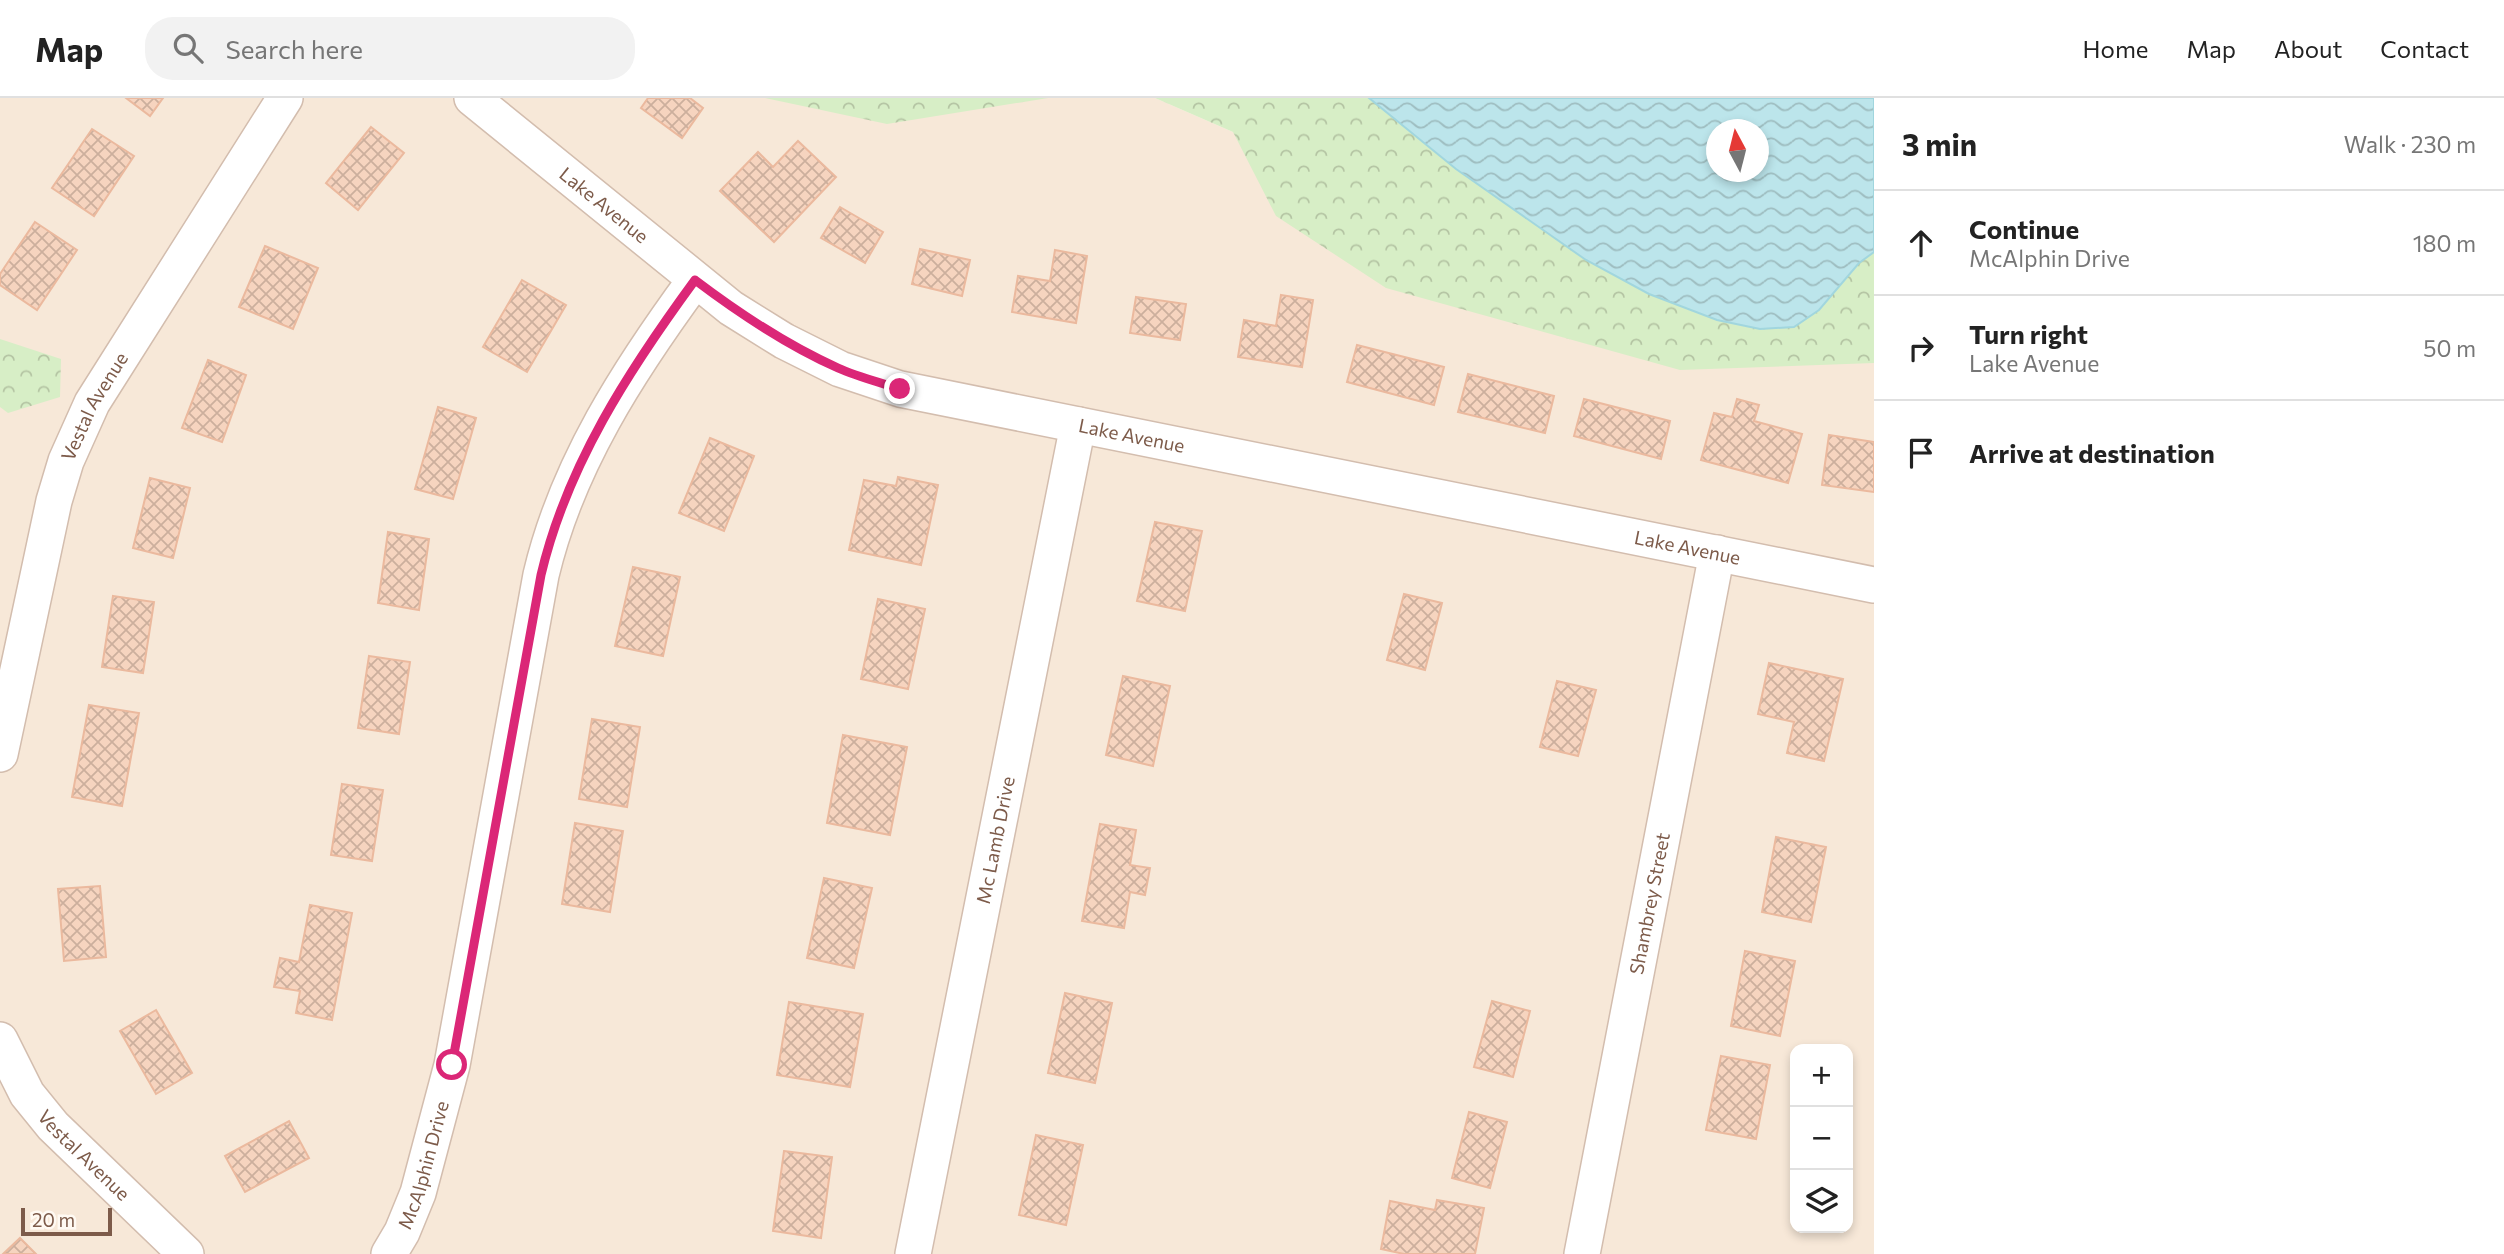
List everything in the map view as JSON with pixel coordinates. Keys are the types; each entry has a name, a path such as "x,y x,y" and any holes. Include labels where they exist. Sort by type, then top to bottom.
{"street":[{"name":"Vestal Avenue","path":"0,754 54,501 66,461 92,404 285,98"},
{"name":"Lake Avenue","path":"472,98 731,308 784,341 840,369 900,389 1874,585"},
{"name":"McAlphin Drive","path":"389,1254 402,1233 418,1193 452,1065 541,575 551,534 566,495 603,418 647,346 695,280"},
{"name":"Mc Lamb Drive","path":"914,1254 1078,425"},
{"name":"Shambrey Street","path":"1582,1254 1717,554"},
{"name":"Vestal Avenue","path":"0,1040 27,1094 53,1126 186,1254"}],"shaded area":[{"path":"0,98 1155,98 1233,132 1874,309 1874,1254 0,1254"}],"green space":[{"path":"765,98 1048,98 887,124"},
{"path":"1155,98 1874,98 1874,363 1680,370 1386,288 1276,216 1233,132"},
{"path":"0,339 61,359 60,397 8,413 0,407"}],"water":[{"path":"1369,98 1874,98 1874,252 1859,263 1819,310 1794,327 1760,329 1717,320 1649,294 1586,260 1456,169"}],"building":[{"path":"126,98 163,98 150,116"},
{"path":"648,98 690,98 703,108 682,138 641,108"},
{"path":"371,127 404,153 358,210 326,183"},
{"path":"92,129 134,156 94,216 52,188"},
{"path":"798,141 836,177 774,242 720,191 758,152 773,167"},
{"path":"840,207 883,232 865,263 821,238"},
{"path":"35,222 77,250 37,310 0,285 0,274"},
{"path":"265,246 318,268 293,329 239,307"},
{"path":"920,249 970,260 962,296 912,284"},
{"path":"1055,250 1087,256 1076,323 1012,312 1018,276 1050,281"},
{"path":"522,280 566,305 527,372 483,347"},
{"path":"1281,295 1313,300 1302,367 1238,357 1244,320 1276,326"},
{"path":"1136,297 1186,304 1180,340 1130,333"},
{"path":"1357,345 1444,367 1434,405 1347,382"},
{"path":"208,360 246,375 222,442 182,428"},
{"path":"1468,374 1554,396 1545,433 1458,412"},
{"path":"1584,399 1670,421 1661,459 1574,436"},
{"path":"1737,399 1759,405 1754,421 1802,434 1788,483 1701,460 1714,413 1732,417"},
{"path":"438,407 476,418 453,499 415,489"},
{"path":"1829,435 1874,442 1874,492 1822,485"},
{"path":"710,438 754,456 724,531 679,513"},
{"path":"898,477 938,485 921,565 849,550 864,480 896,486"},
{"path":"150,478 190,488 173,558 133,548"},
{"path":"1155,522 1202,531 1185,611 1137,601"},
{"path":"388,532 429,539 419,610 378,603"},
{"path":"633,567 680,577 663,656 615,646"},
{"path":"1404,594 1442,603 1425,670 1387,660"},
{"path":"113,596 154,602 143,673 102,667"},
{"path":"878,599 925,609 908,689 861,679"},
{"path":"369,656 410,662 399,734 358,728"},
{"path":"1769,663 1843,679 1824,761 1787,753 1794,722 1758,714"},
{"path":"1123,676 1170,686 1153,766 1106,755"},
{"path":"1557,681 1596,690 1578,756 1540,747"},
{"path":"89,705 139,713 122,806 72,797"},
{"path":"592,719 640,727 627,807 579,799"},
{"path":"843,735 907,747 890,835 827,823"},
{"path":"342,784 383,790 372,861 331,855"},
{"path":"575,823 623,831 610,912 562,904"},
{"path":"1100,824 1136,830 1130,865 1150,868 1145,895 1130,892 1124,928 1082,921"},
{"path":"1776,837 1826,847 1811,922 1762,912"},
{"path":"824,878 872,888 854,968 807,958"},
{"path":"100,886 106,957 64,961 58,889"},
{"path":"310,905 352,913 332,1020 296,1013 300,991 274,987 280,958 299,962"},
{"path":"1745,951 1795,961 1780,1036 1731,1026"},
{"path":"1065,993 1112,1003 1095,1083 1048,1073"},
{"path":"1492,1001 1530,1011 1513,1077 1474,1067"},
{"path":"789,1002 863,1014 850,1087 777,1075"},
{"path":"156,1010 192,1073 156,1094 120,1031"},
{"path":"1721,1056 1770,1065 1756,1139 1706,1130"},
{"path":"1469,1112 1507,1122 1490,1188 1452,1178"},
{"path":"289,1121 309,1158 245,1192 225,1156"},
{"path":"1036,1135 1083,1145 1066,1225 1019,1215"},
{"path":"784,1151 832,1157 821,1238 773,1231"},
{"path":"1437,1200 1484,1208 1475,1254 1404,1254 1381,1249 1390,1201 1435,1210"},
{"path":"20,1238 36,1254 3,1254"}],"route":[{"path":"452,1065 541,575 551,534 566,495 603,418 647,346 695,280 731,308 784,341 840,369 900,389"}]}
